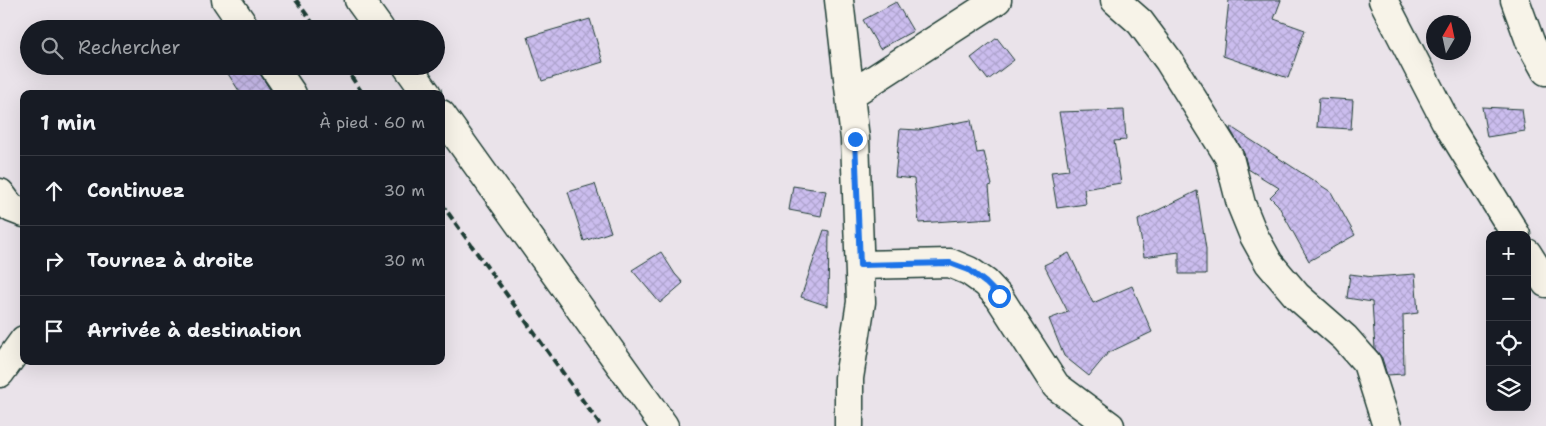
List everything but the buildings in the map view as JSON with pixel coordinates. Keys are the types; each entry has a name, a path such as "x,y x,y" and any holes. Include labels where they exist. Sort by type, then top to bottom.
{"street":[{"path":"226,0 240,20"},
{"path":"359,0 373,20"},
{"path":"839,0 855,139 861,302 849,378 849,426"},
{"path":"850,95 996,0"},
{"path":"1116,0 1140,22 1169,61 1229,156 1241,204 1254,236 1269,263 1297,296 1345,338 1367,363 1387,426"},
{"path":"1383,0 1445,120 1514,231"},
{"path":"1515,0 1532,44 1546,71"},
{"path":"279,75 289,90"},
{"path":"413,75 424,90"},
{"path":"445,120 664,426"},
{"path":"0,193 11,208 20,211"},
{"path":"1531,259 1546,283"},
{"path":"860,265 950,263 969,270 999,296 1056,386 1110,426"},
{"path":"0,372 20,345"}],"railway":[{"path":"296,0 310,20"},
{"path":"350,75 360,90"},
{"path":"445,209 601,426"}],"route":[{"path":"855,139 860,265 950,263 969,270 999,296"}]}
